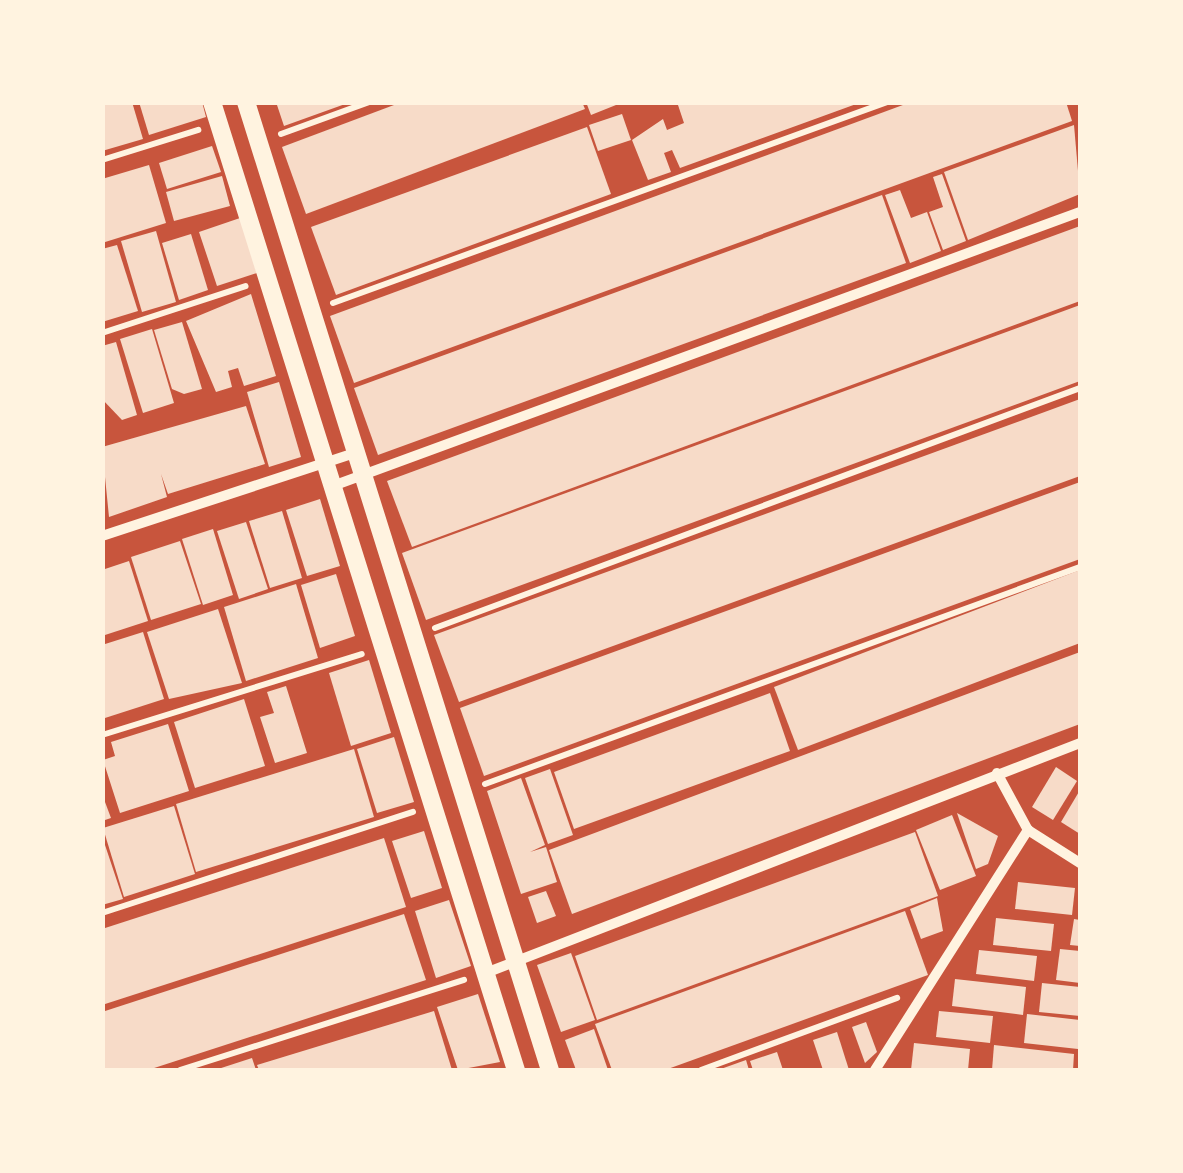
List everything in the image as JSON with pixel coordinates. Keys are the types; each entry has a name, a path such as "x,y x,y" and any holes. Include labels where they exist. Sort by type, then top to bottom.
{"street":[{"path":"212,102 322,466 383,648 482,974 516,1070"},
{"path":"246,102 550,1070"},
{"path":"329,487 1080,212"},
{"path":"102,536 354,453"},
{"path":"482,974 1080,743"},
{"path":"998,773 1028,830 1080,863"},
{"path":"875,1070 1028,830"}],"path":[{"path":"258,142 369,102"},
{"path":"309,311 887,102"},
{"path":"102,160 218,123"},
{"path":"102,332 266,279"},
{"path":"413,636 1080,388"},
{"path":"462,793 1080,567"},
{"path":"102,735 383,648"},
{"path":"102,913 432,806"},
{"path":"180,1070 482,974"},
{"path":"701,1070 930,985"}],"building":[{"path":"102,102 132,102 143,139 102,151"},
{"path":"139,102 202,102 206,117 149,135"},
{"path":"276,102 348,102 348,103 284,126"},
{"path":"402,102 582,102 585,109 306,214 282,147"},
{"path":"586,102 621,102 621,103 591,115"},
{"path":"677,102 859,103 680,168 672,150 664,153 671,172 648,180 632,140 663,119 667,130 684,123"},
{"path":"911,102 1066,102 1072,121 354,383 330,316"},
{"path":"622,114 631,140 598,151 589,125"},
{"path":"1074,125 1080,194 968,240 944,172"},
{"path":"587,127 611,194 336,295 311,227"},
{"path":"212,146 221,172 167,189 159,163"},
{"path":"149,165 166,223 102,243 102,179"},
{"path":"942,174 966,241 943,250 929,212 943,207 933,177"},
{"path":"222,176 230,206 174,221 166,192"},
{"path":"900,190 911,218 927,212 941,251 910,263 885,195"},
{"path":"882,195 906,263 378,455 354,388"},
{"path":"240,218 257,273 217,286 199,232"},
{"path":"1080,226 1080,301 412,547 387,481"},
{"path":"156,231 176,302 142,312 121,241"},
{"path":"191,234 208,290 179,300 162,243"},
{"path":"117,245 138,311 102,322 102,249"},
{"path":"251,294 276,376 244,386 238,368 228,371 232,387 216,392 186,321"},
{"path":"1080,305 1080,381 426,620 402,553"},
{"path":"182,322 202,389 184,394 172,389 154,330"},
{"path":"152,329 174,403 143,413 120,339"},
{"path":"116,342 137,415 122,420 102,399 102,346"},
{"path":"279,382 301,457 269,467 247,392"},
{"path":"1080,399 1080,476 459,702 434,635"},
{"path":"246,406 265,464 168,494 161,474 167,497 109,517 102,447"},
{"path":"1080,482 1080,559 484,776 460,708"},
{"path":"320,499 340,566 307,576 286,510"},
{"path":"282,511 302,578 270,588 249,521"},
{"path":"246,522 268,589 239,599 217,531"},
{"path":"213,529 233,595 203,605 182,539"},
{"path":"180,541 201,604 151,620 131,557"},
{"path":"129,561 148,621 105,635 102,570"},
{"path":"1080,570 1080,643 798,750 774,687"},
{"path":"336,574 355,636 320,648 301,585"},
{"path":"296,584 318,658 246,681 224,607"},
{"path":"218,609 242,683 169,699 147,632"},
{"path":"143,632 164,699 105,718 102,645"},
{"path":"1080,652 1080,724 572,914 549,850"},
{"path":"369,660 391,733 351,746 329,673"},
{"path":"286,686 307,753 275,763 260,717 274,713 267,692"},
{"path":"770,693 790,751 574,829 554,772"},
{"path":"244,699 265,766 195,788 174,722"},
{"path":"168,724 189,791 120,813 103,760 115,756 111,742"},
{"path":"394,737 414,802 377,813 357,749"},
{"path":"354,749 374,817 196,872 176,804"},
{"path":"1056,767 1077,781 1053,820 1032,807"},
{"path":"550,769 573,835 548,844 525,778"},
{"path":"521,778 545,845 530,852 546,847 557,882 521,894 487,791"},
{"path":"1080,790 1080,834 1061,822"},
{"path":"102,794 111,818 102,821"},
{"path":"174,806 195,874 124,897 103,828"},
{"path":"957,813 998,836 988,864 976,869"},
{"path":"952,815 976,876 940,890 916,830"},
{"path":"424,831 442,888 411,898 392,841"},
{"path":"915,832 938,896 597,1020 575,956"},
{"path":"102,836 123,899 102,905"},
{"path":"384,838 406,907 102,1005 102,929"},
{"path":"1018,882 1075,888 1072,915 1015,909"},
{"path":"546,891 556,916 537,923 528,897"},
{"path":"937,898 943,931 921,939 910,909"},
{"path":"449,900 471,966 436,978 415,911"},
{"path":"905,911 928,975 665,1070 612,1070 595,1024"},
{"path":"404,914 426,980 148,1070 102,1070 102,1012"},
{"path":"996,918 1054,924 1051,951 993,945"},
{"path":"1074,919 1080,920 1080,946 1070,945"},
{"path":"1060,949 1080,951 1080,983 1056,980"},
{"path":"979,950 1037,956 1034,981 976,974"},
{"path":"571,953 595,1020 561,1032 537,965"},
{"path":"955,979 1026,987 1023,1015 952,1006"},
{"path":"1042,983 1080,987 1080,1016 1039,1012"},
{"path":"478,994 500,1062 458,1070 437,1007"},
{"path":"434,1011 452,1070 259,1070 257,1065"},
{"path":"939,1011 993,1016 990,1043 936,1037"},
{"path":"1027,1014 1080,1020 1078,1049 1024,1043"},
{"path":"866,1022 877,1052 865,1063 852,1027"},
{"path":"594,1029 608,1070 576,1070 565,1040"},
{"path":"837,1032 849,1070 823,1070 813,1040"},
{"path":"914,1043 970,1049 968,1070 911,1070"},
{"path":"994,1045 1074,1054 1073,1070 992,1070"},
{"path":"777,1052 783,1070 753,1070 750,1061"},
{"path":"252,1058 256,1070 215,1070"},
{"path":"746,1060 749,1070 718,1070"}]}
